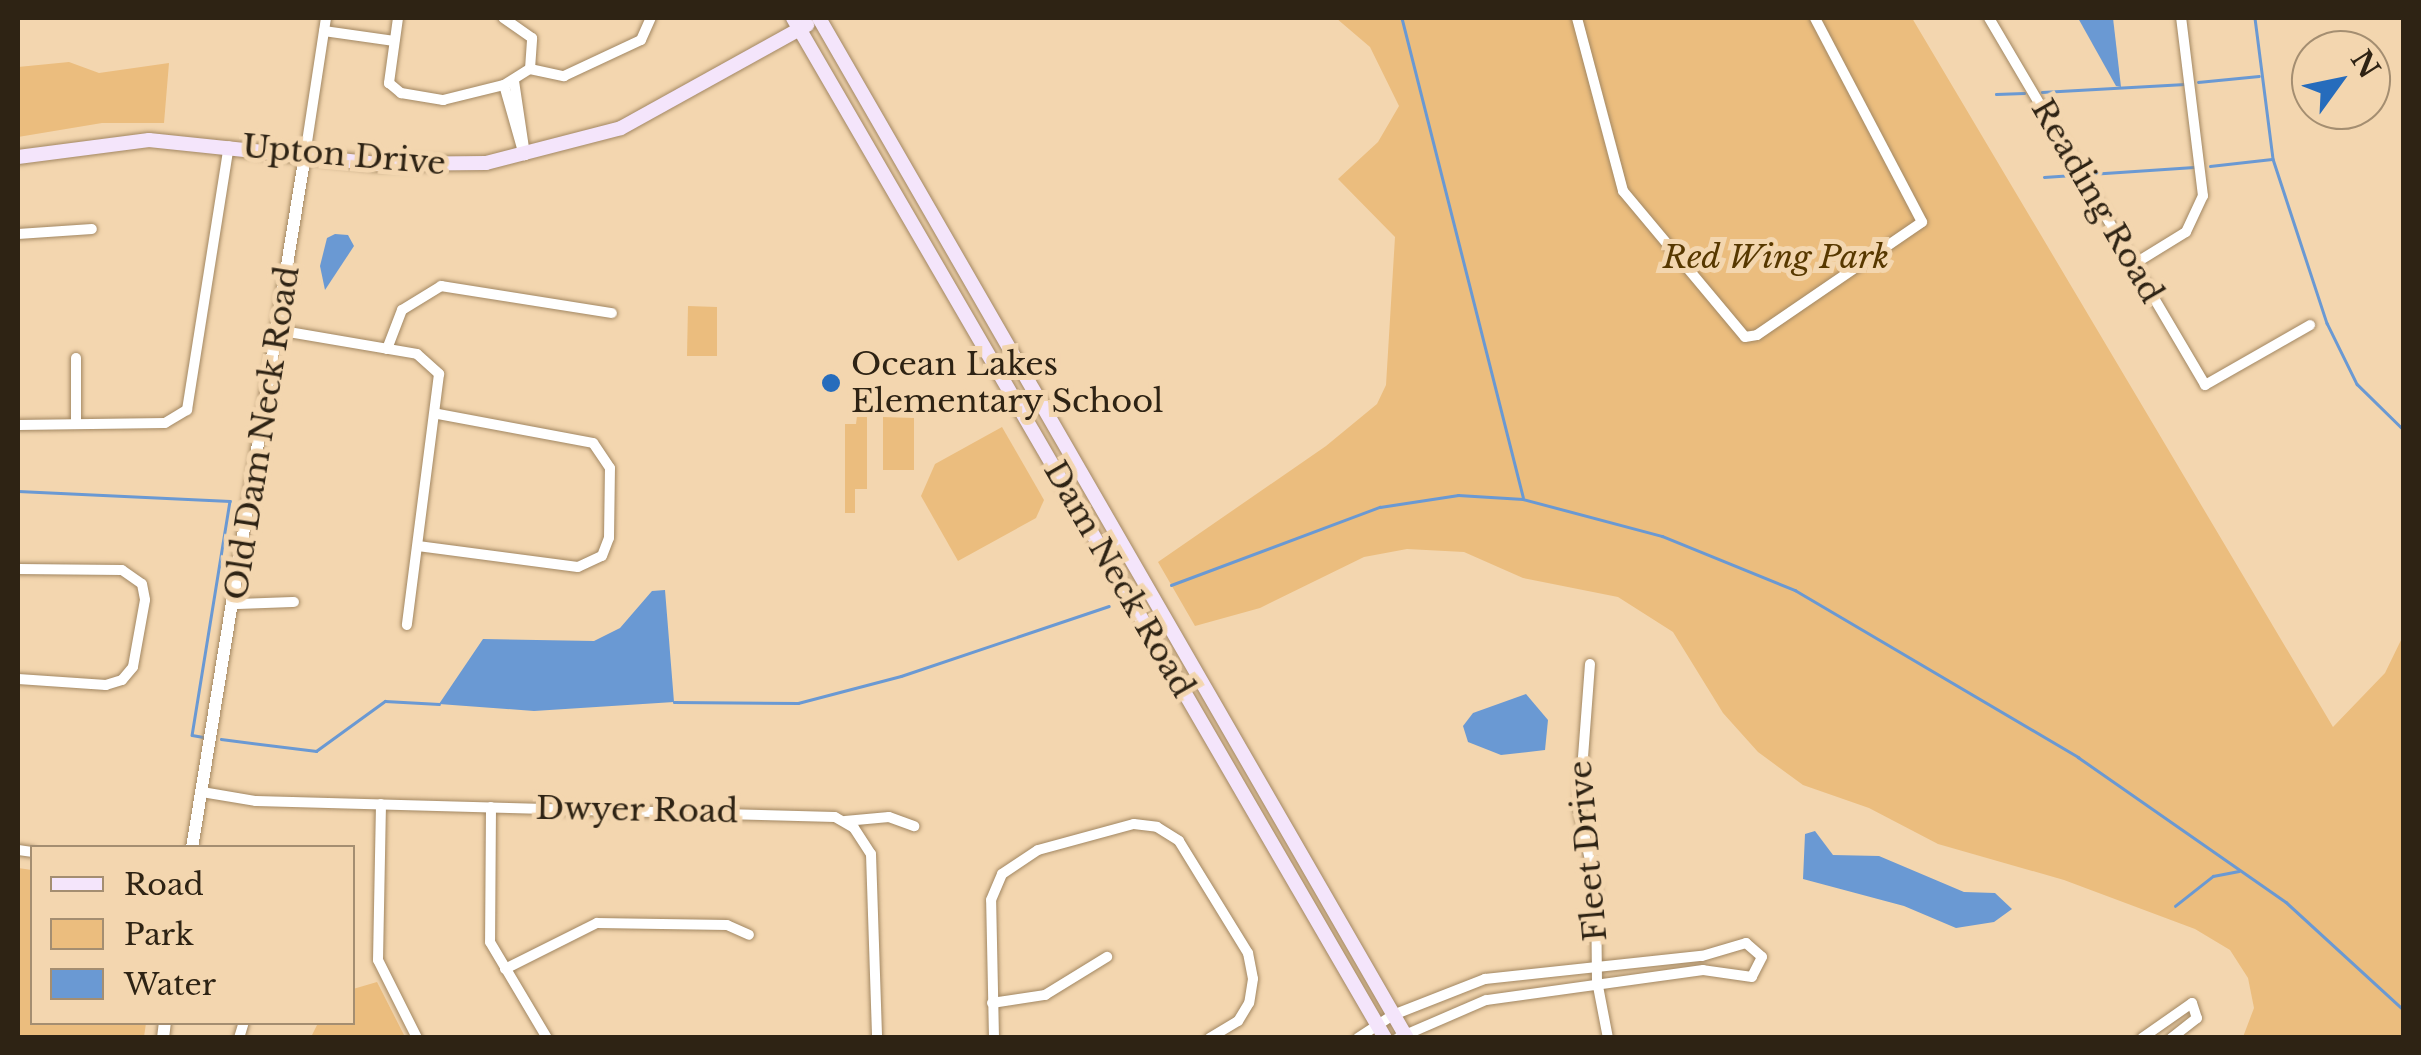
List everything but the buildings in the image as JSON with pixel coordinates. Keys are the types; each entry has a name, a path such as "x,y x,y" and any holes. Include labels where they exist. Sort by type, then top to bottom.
{"main road":[{"name":"Upton Drive","path":"18,157 118,141 229,146 413,166 524,156 653,113 796,23 819,18"},
{"name":"Dam Neck Road","path":"819,18 1403,1036"},
{"name":"Dam Neck Road","path":"796,23 1381,1031"},
{"path":"986,350 1006,340"}],"street":[{"name":"Old Dam Neck Road","path":"193,845 236,604 326,18"},
{"path":"398,18 388,77 400,93 443,100 509,83 530,69 564,76 641,40 651,18"},
{"path":"503,18 532,38 530,69"},
{"path":"1576,18 1623,191 1744,337 1774,324 1922,222 1815,18"},
{"name":"Reading Road","path":"1989,18 2205,385 2310,325"},
{"path":"2134,264 2186,232 2203,196 2181,18"},
{"path":"324,31 394,42"},
{"path":"509,83 524,156"},
{"path":"18,424 165,423 188,410 229,146"},
{"path":"18,234 92,228"},
{"path":"387,349 402,310 441,286 612,313"},
{"path":"278,330 417,354 436,368 438,414 406,625"},
{"path":"76,358 76,424"},
{"path":"418,546 578,568 596,562 610,538 610,468 594,443 438,414"},
{"path":"18,570 122,570 142,584 146,600 134,667 122,680 106,685 18,679"},
{"path":"236,604 294,602"},
{"name":"Fleet Drive","path":"1590,664 1578,766 1579,810 1596,887 1597,981 1606,1037"},
{"name":"Dwyer Road","path":"202,792 256,801 844,821 890,816 914,826"},
{"path":"382,804 378,960 417,1038"},
{"path":"491,807 488,929 504,969 547,1038"},
{"path":"844,821 871,854 877,1038"},
{"path":"994,1038 991,900 1002,874 1038,850 1146,825 1186,850 1252,965 1244,1012 1210,1038"},
{"path":"504,969 597,922 727,925 749,935"},
{"path":"1358,1038 1381,1031 1393,1015 1485,979 1702,956 1746,943 1762,957 1752,977 1703,970 1597,981 1465,1005 1403,1036"},
{"path":"992,1003 1045,995 1107,958"},
{"path":"2142,1038 2192,1003 2196,1018 2171,1038"}],"green space":[{"name":"Red Wing Park","path":"1336,18 1912,18 2333,727 2385,673 2403,636 2403,1037 2243,1037 2254,1008 2248,978 2230,950 2195,929 2064,880 1938,844 1869,808 1803,785 1758,752 1723,713 1673,632 1618,597 1523,578 1464,552 1407,549 1364,557 1260,608 1195,626 1158,562 1326,446 1377,404 1386,385 1395,237 1338,179 1378,142 1399,106 1370,47"},
{"path":"69,62 99,73 169,63 164,123 102,123 18,137 18,67"},
{"path":"688,306 717,307 717,356 687,356"},
{"path":"859,400 867,400 867,489 855,489 855,513 845,513 845,424 856,424"},
{"path":"883,417 914,418 914,470 883,470"},
{"path":"1002,427 1044,500 1036,518 958,561 921,496 935,464"},
{"path":"18,868 30,870 30,1025 146,1025 144,1037 18,1037"},
{"path":"377,982 405,1037 311,1037 317,1025 355,1025 355,988"}],"water":[{"path":"2078,18 2113,18 2121,87 2116,86"},
{"path":"348,235 354,246 325,290 320,266 327,238"},
{"path":"665,590 674,702 534,711 439,704 483,639 594,641 620,628 652,591"},
{"path":"1526,694 1548,720 1545,750 1501,755 1468,742 1463,726 1473,713"},
{"path":"1815,831 1833,855 1879,856 1964,892 1995,893 2012,909 1994,922 1956,928 1904,906 1803,879 1805,834"}],"waterway":[{"path":"1402,18 1523,497"},
{"path":"2255,18 2273,159 2327,323 2357,384 2404,430"},
{"path":"2198,82 2259,76"},
{"path":"2042,92 2185,84"},
{"path":"1996,94 2024,93"},
{"path":"2210,166 2272,159"},
{"path":"2090,174 2194,167"},
{"path":"2044,177 2073,175"},
{"path":"18,491 230,501 192,735 203,737"},
{"path":"1171,585 1380,507 1458,495 1523,499 1662,536 1795,590 2078,757 2286,902 2404,1010"},
{"path":"674,702 798,703 901,676 1109,606"},
{"path":"221,739 316,751 385,701 439,704"},
{"path":"2175,906 2213,876 2239,871"}],"place":[{"name":"Ocean Lakes Elementary School","path":"831,383"}]}
